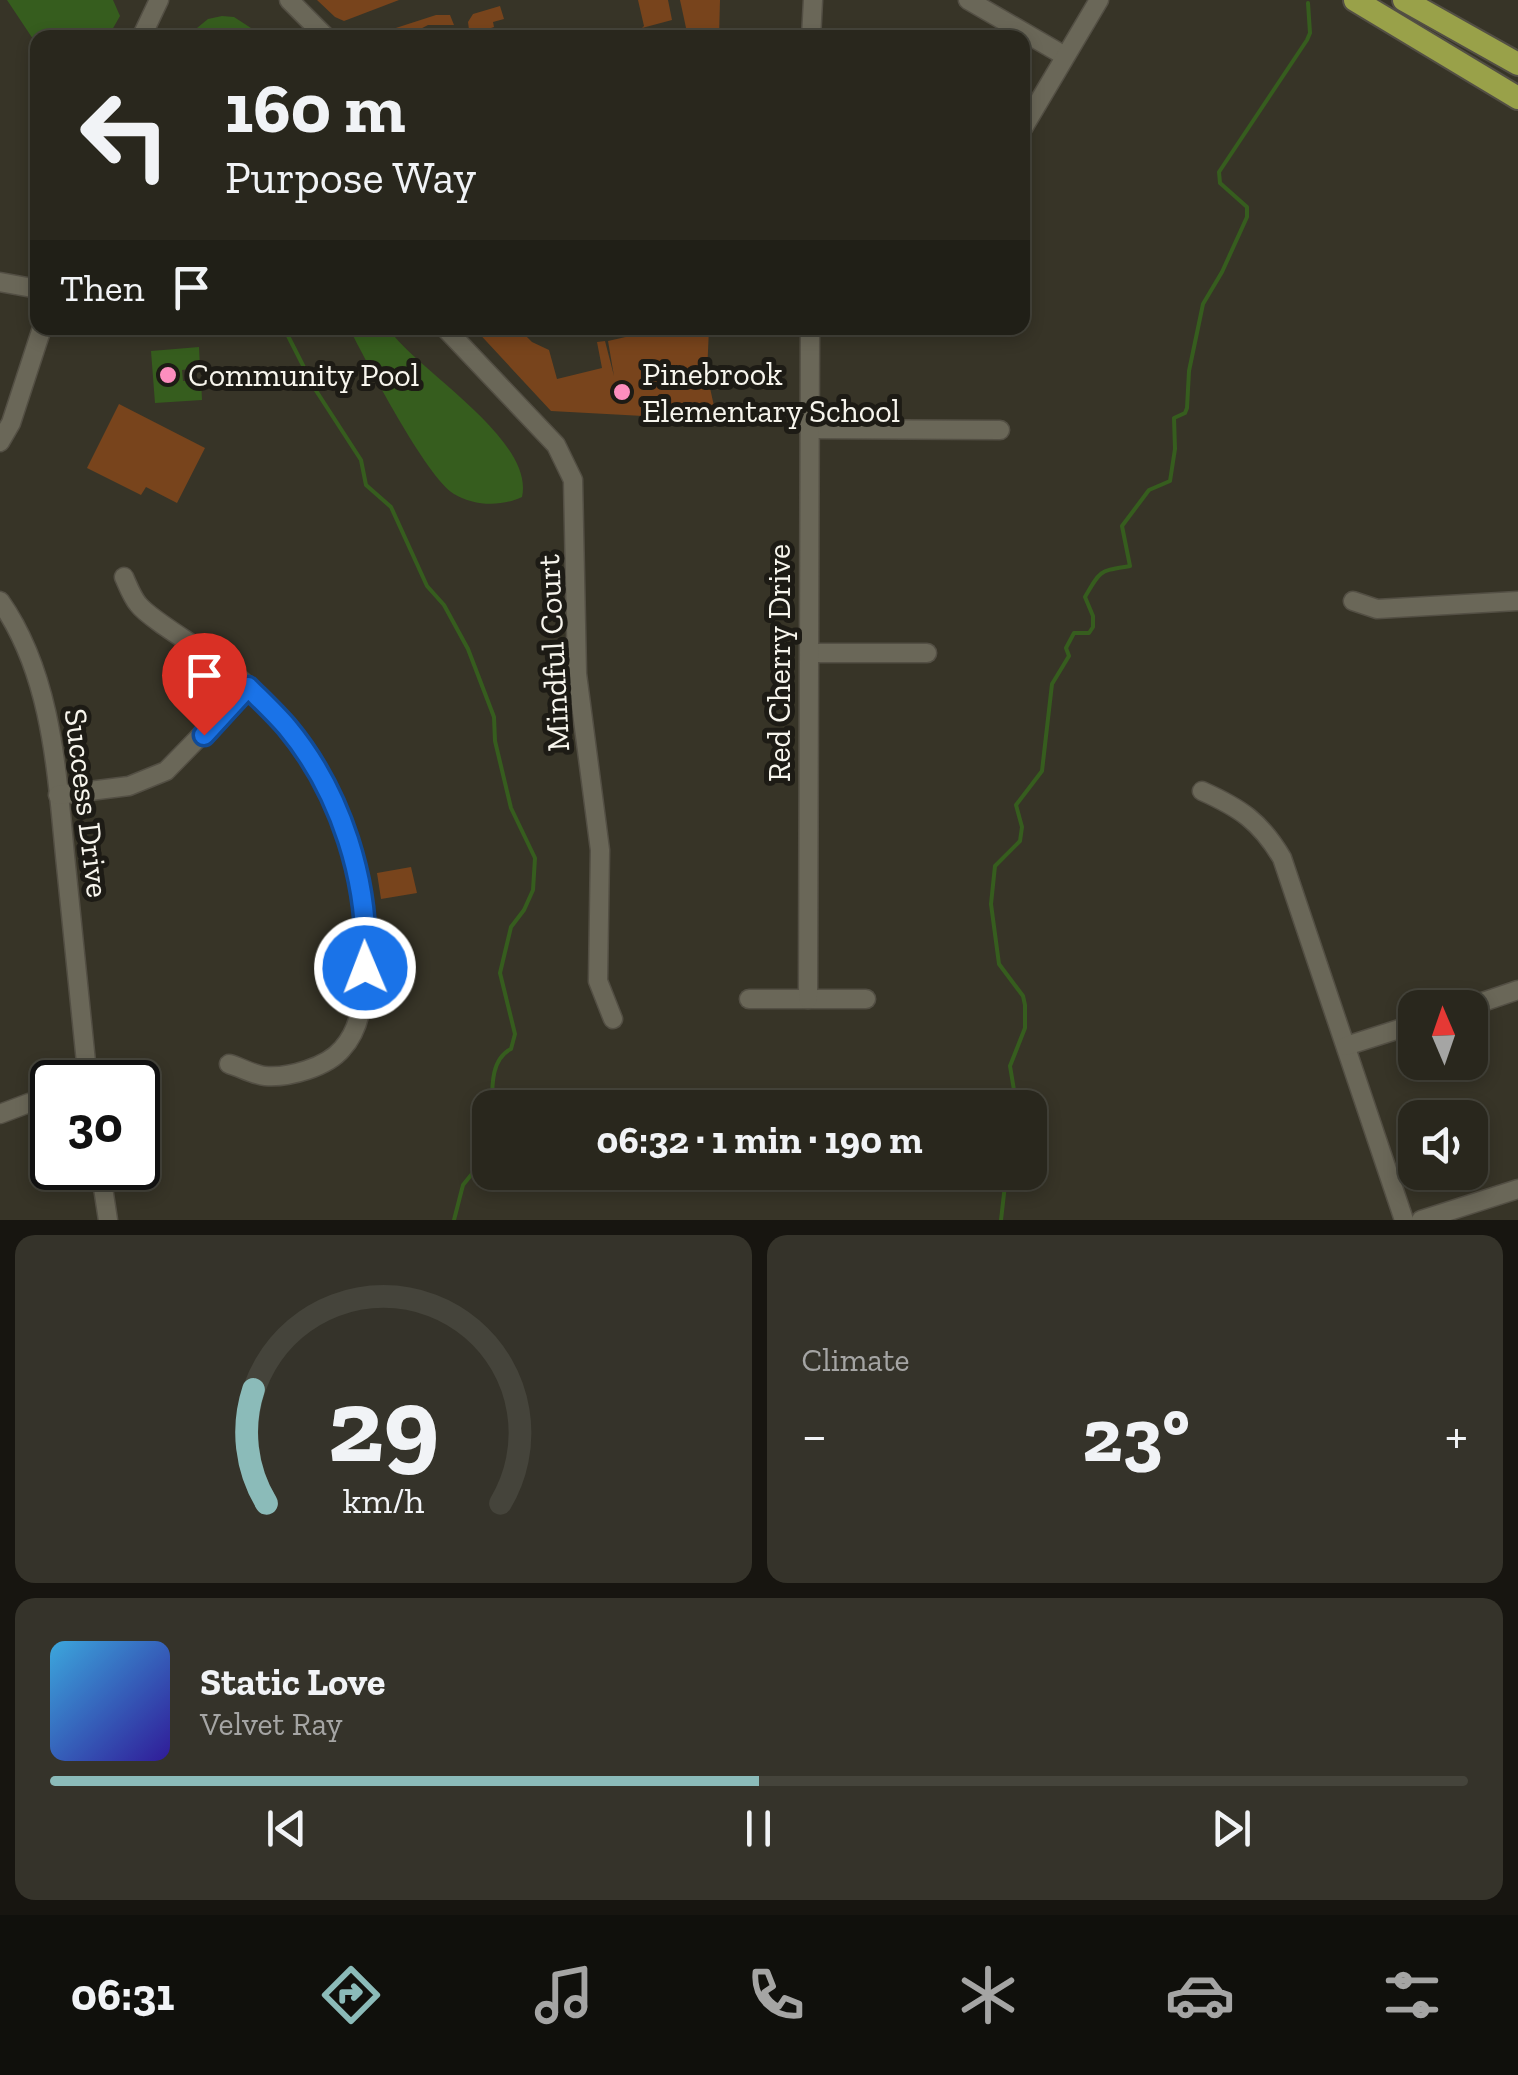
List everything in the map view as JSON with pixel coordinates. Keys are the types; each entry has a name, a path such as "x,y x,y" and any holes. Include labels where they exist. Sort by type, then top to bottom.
{"main road":[{"path":"1355,0 1518,98"},
{"path":"1404,0 1518,64"}],"street":[{"path":"145,30 159,0"},
{"path":"289,0 320,30"},
{"path":"811,30 813,0"},
{"path":"1030,116 1100,0"},
{"path":"973,1 1021,30"},
{"path":"1030,35 1064,56"},
{"path":"0,282 30,288"},
{"path":"0,442 11,423 40,335"},
{"name":"Mindful Court","path":"452,335 556,445 572,480 578,674 600,850 598,981 613,1019"},
{"name":"Red Cherry Drive","path":"808,999 810,335"},
{"path":"808,430 1000,430"},
{"path":"124,577 138,606 248,687 287,727 335,805 361,892 366,942 360,1017 351,1039 338,1054 302,1070 264,1076 229,1064"},
{"name":"Success Drive","path":"0,601 29,651 42,693 58,794 86,1060"},
{"path":"1353,601 1377,609 1518,601"},
{"path":"810,653 928,652"},
{"path":"58,794 129,786 166,772 248,687"},
{"path":"1202,791 1234,806 1258,824 1282,858 1404,1220"},
{"path":"1488,1000 1518,990"},
{"path":"749,998 866,999"},
{"path":"1346,1046 1398,1029"},
{"path":"0,1114 30,1103"},
{"path":"1421,1220 1518,1189"},
{"path":"103,1190 108,1220"}],"shaded area":[{"path":"7,0 113,0 120,16 112,30 30,30 30,34"},
{"path":"317,0 399,0 344,21"},
{"path":"638,0 668,0 672,20 642,28"},
{"path":"680,0 720,0 719,30 686,30"},
{"path":"500,6 504,19 485,30 469,30 473,14"},
{"path":"436,15 450,15 454,25 428,25 418,30 390,30"},
{"path":"234,17 254,30 195,30 208,19"},
{"path":"353,335 394,335 471,407 511,452 521,475 522,497 497,504 479,503 454,494 428,466"},
{"name":"Pinebrook Elementary School","path":"480,335 525,335 549,350 557,379 602,368 597,342 605,341 614,376 608,341 634,335 709,335 707,374 717,420 551,411"},
{"name":"Community Pool","path":"199,347 200,368 182,370 183,381 201,380 202,400 155,403 151,351"},
{"path":"119,404 205,448 177,503 146,487 141,495 87,468"},
{"path":"411,867 417,893 381,899 377,873"}],"waterway":[{"path":"1014,1090 1010,1066 1025,1028 1025,1005 1023,996 999,964 991,904 995,866 1020,841 1022,827 1016,805 1042,771 1052,684 1069,656 1066,648 1074,633 1089,633 1093,627 1085,597 1102,573 1130,566 1122,526 1149,490 1170,481 1174,418 1187,408 1189,371 1203,304 1247,217 1247,207 1220,183 1219,172 1307,40 1308,3"},
{"path":"288,335 315,389 361,460 366,485 391,507 427,586 444,605 468,649 494,717 495,741 511,808 535,858 533,890 511,927 500,973 515,1034 511,1049 496,1066 493,1090"},
{"path":"454,1220 463,1185 472,1174"},
{"path":"1001,1220 1004,1190"}],"place":[{"name":"Community Pool","path":"168,375"},
{"name":"Pinebrook Elementary School","path":"622,392"}],"route":[{"path":"204,735 248,687 287,727 313,764 335,805 350,847 361,892 365,968"}]}
